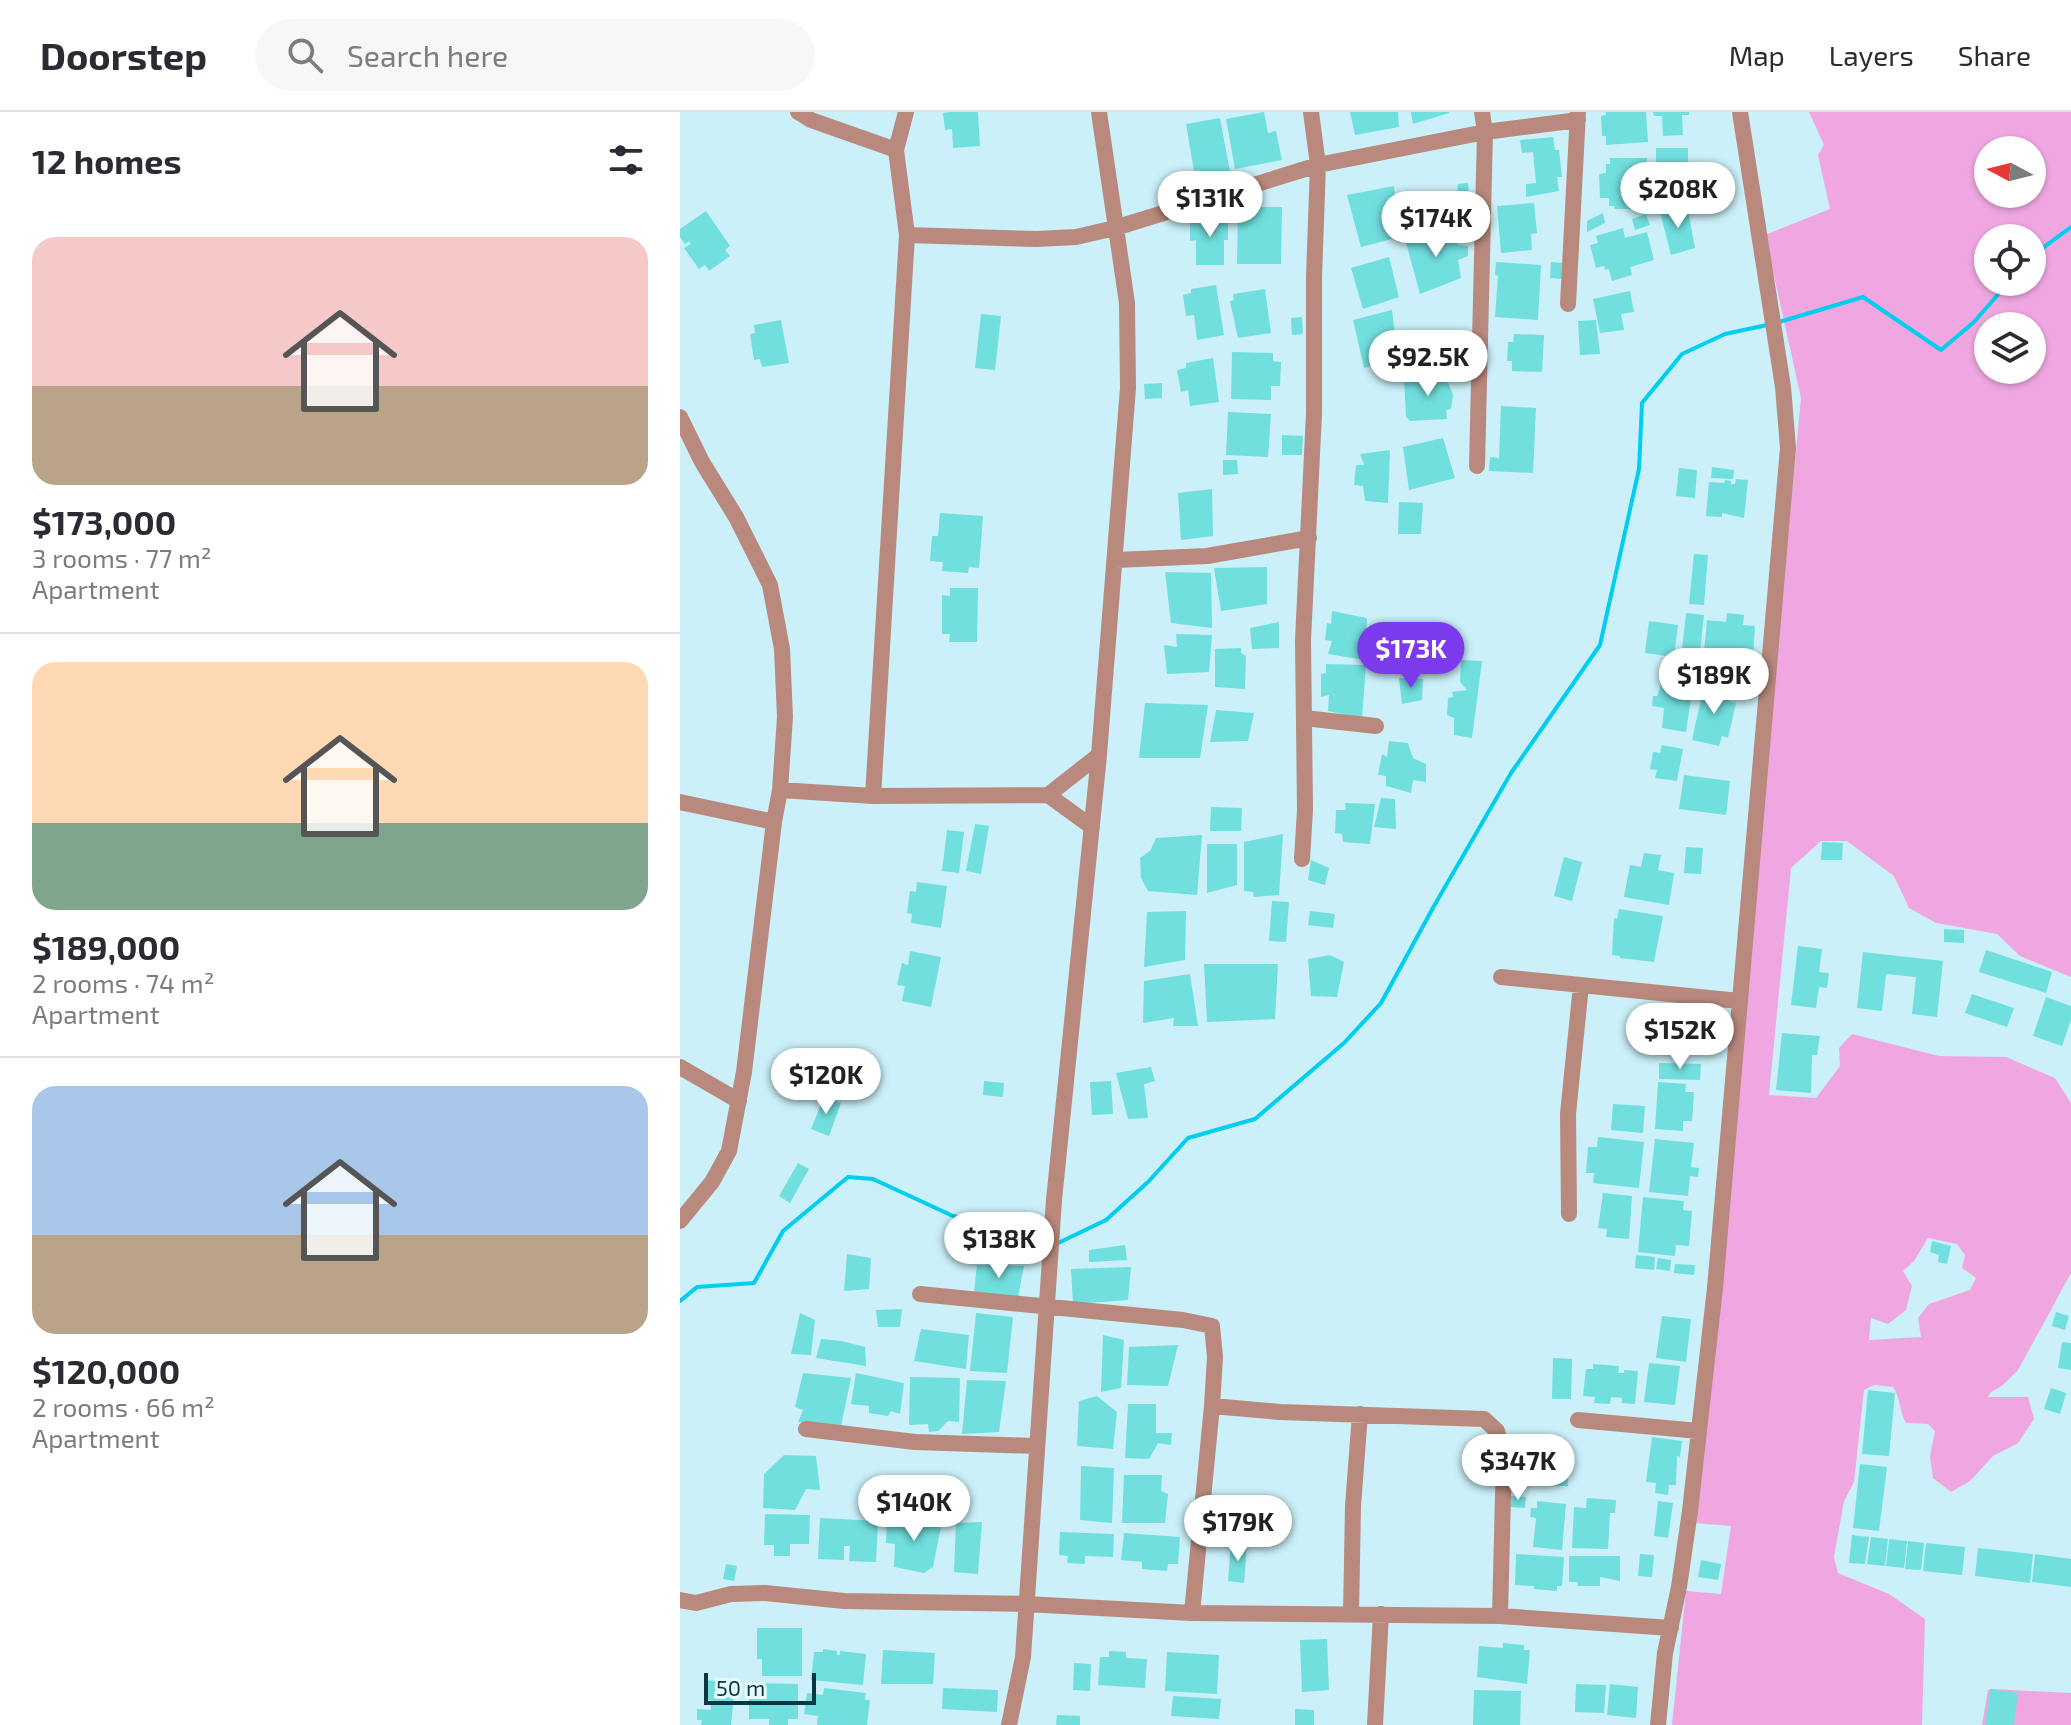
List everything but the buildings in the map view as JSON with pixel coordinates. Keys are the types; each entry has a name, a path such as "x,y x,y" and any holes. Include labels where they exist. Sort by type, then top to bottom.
{"street":[{"path":"798,112 811,120 896,150"},
{"path":"873,796 907,235 896,150 906,112"},
{"path":"1009,1725 1023,1657 1052,1232 1099,755 1128,388 1127,303 1099,112"},
{"path":"1302,859 1305,810 1303,640 1314,413 1318,165 1311,112"},
{"path":"1477,466 1485,132 1482,112"},
{"path":"1658,1725 1679,1587 1715,1288 1788,448 1777,341 1740,112"},
{"path":"907,235 1036,239 1076,237 1115,228 1318,165 1578,116 1568,304"},
{"path":"680,417 770,585 782,663 785,717 780,790 746,1058 729,1151 712,1182 680,1221"},
{"path":"1116,560 1207,556 1309,538"},
{"path":"1304,718 1376,726"},
{"path":"1048,795 1099,755"},
{"path":"780,790 873,796 1048,795 1092,827"},
{"path":"680,802 774,822"},
{"path":"1501,977 1739,1001"},
{"path":"1569,1214 1568,1125 1581,985"},
{"path":"680,1067 739,1101"},
{"path":"920,1294 1183,1320 1212,1326 1215,1357 1212,1406 1192,1613"},
{"path":"1212,1406 1484,1419 1497,1431 1504,1456 1500,1616"},
{"path":"1351,1615 1353,1506 1360,1414"},
{"path":"1578,1420 1699,1431"},
{"path":"806,1429 904,1441 1036,1446"},
{"path":"680,1600 696,1603 731,1594 765,1593 844,1601 1026,1604 1192,1613 1500,1616 1671,1628"},
{"path":"1375,1725 1381,1614"}],"shaded area":[{"path":"1809,112 2071,112 2071,977 2020,956 1997,934 1936,923 1909,908 1894,876 1847,841 1821,841 1791,868 1769,1095 1816,1098 1840,1066 1839,1048 1852,1034 1939,1056 2006,1057 2055,1078 2071,1103 2071,1273 2018,1370 1988,1397 2028,1397 2034,1419 2018,1443 1993,1456 1970,1481 1951,1492 1933,1478 1930,1456 1935,1431 1928,1424 1906,1423 1893,1387 1874,1385 1864,1390 1854,1482 1844,1501 1834,1557 1838,1573 1889,1594 1925,1619 1922,1725 1672,1725 1686,1591 1721,1594 1731,1526 1694,1523 1801,398 1765,235 1830,209 1818,155 1824,145","holes":["1928,1238 1957,1244 1965,1255 1962,1268 1976,1278 1970,1290 1929,1304 1918,1318 1921,1337 1869,1340 1871,1318 1888,1324 1906,1310 1912,1286 1903,1271 1914,1261"]},
{"path":"1988,1690 2071,1693 2071,1725 1982,1725"}],"waterway":[{"path":"2046,246 2071,227"},
{"path":"1776,323 1863,297 1941,350 1974,322 1997,296"},
{"path":"1054,1245 1106,1220 1148,1182 1188,1138 1255,1119 1344,1043 1381,1003 1511,773 1600,645 1639,469 1642,403 1682,354 1725,334 1767,325"},
{"path":"680,1301 697,1287 754,1283 783,1231 848,1177 873,1179 953,1216 1019,1234 1039,1253 1047,1249"}]}
